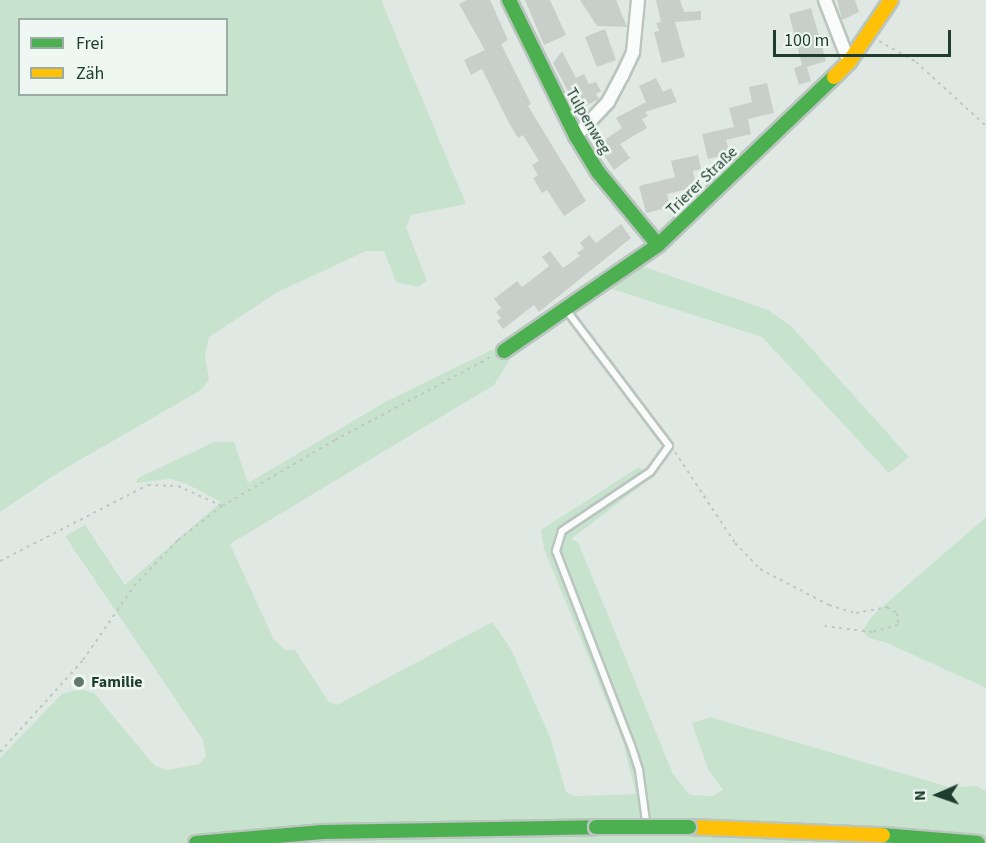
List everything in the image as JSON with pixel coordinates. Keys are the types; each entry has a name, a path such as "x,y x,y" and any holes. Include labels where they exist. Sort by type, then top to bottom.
{"main road":[{"name":"Tulpenweg","path":"509,0 576,136 598,172 658,245"},
{"name":"Trierer Straße","path":"504,351 567,311 658,245 849,62 891,0"},
{"path":"196,843 323,832 689,827 908,836 978,843"}],"street":[{"path":"576,136 608,102 622,76 633,51 638,0"},
{"path":"825,0 849,62"}],"lane":[{"path":"567,311 669,446 650,472 562,531 556,551 636,761 646,832"}],"path":[{"path":"869,34 916,62 986,126"},
{"path":"0,752 83,660 128,593 157,559 222,506 388,410 504,351"},
{"path":"669,446 735,543 760,569 829,605 856,613 888,607 897,613 898,625 872,632 824,626"},
{"path":"0,561 148,485 178,486 222,506"}],"green space":[{"path":"0,0 381,0 466,204 411,215 406,227 427,281 418,287 396,282 384,251 366,251 276,293 209,337 205,356 209,380 201,390 59,472 0,512"},
{"path":"639,265 768,310 791,326 909,457 889,473 762,337 609,288"},
{"path":"502,345 509,361 494,385 230,544 274,640 286,650 295,650 328,701 337,705 492,622 511,649 550,737 566,792 574,796 636,794 623,742 544,549 541,530 639,467 650,479 571,539 578,542 673,774 690,795 712,796 723,790 708,769 692,723 710,717 949,787 976,786 986,791 986,843 0,843 0,758 62,694 80,689 94,693 154,765 167,770 200,764 206,756 203,740 65,536 85,525 125,585 221,502 185,483 170,479 136,483 138,478 214,442 234,442 248,483 387,401"},
{"path":"986,517 986,688 887,643 869,638 862,631 873,615"}],"building":[{"path":"467,0 490,0 508,40 501,44 531,104 528,106 586,201 564,216 547,190 542,193 533,178 538,175 532,165 539,161 523,135 518,138 482,69 471,75 464,60 485,50 459,4"},
{"path":"525,0 550,0 566,35 544,45"},
{"path":"580,0 616,0 627,27 597,26"},
{"path":"656,0 680,0 684,12 701,11 701,20 675,22 685,57 662,63 654,32 659,31 656,23 661,22"},
{"path":"837,0 855,0 859,12 842,20"},
{"path":"811,8 826,61 807,67 811,81 799,85 794,68 802,65 789,14"},
{"path":"605,29 616,60 597,67 585,37"},
{"path":"562,51 576,78 584,74 589,84 596,82 601,91 596,94 599,99 578,110 553,63"},
{"path":"656,78 663,92 671,88 677,102 645,112 648,116 642,119 647,128 620,144 630,158 614,170 597,145 622,128 616,118 646,102 639,86"},
{"path":"767,83 774,113 748,119 751,134 726,140 730,154 708,159 702,134 734,127 729,108 752,102 749,87"},
{"path":"698,155 701,169 693,171 696,187 667,194 670,207 646,213 639,186 675,177 671,161"},
{"path":"621,224 631,238 539,312 534,305 503,329 497,321 501,318 496,312 501,308 494,299 517,281 522,287 549,266 542,257 550,251 563,268 580,256 577,253 584,248 580,243 589,235 596,243"}],"traffic: fast":[{"path":"509,0 576,136 598,172 658,245"},
{"path":"504,351 658,245 834,77"},
{"path":"196,843 323,832 596,827"},
{"path":"596,827 689,827"},
{"path":"883,835 978,843"}],"traffic: slow":[{"path":"834,77 849,62 891,0"},
{"path":"689,827 883,835"}],"place":[{"name":"Familie","path":"79,682"}]}
